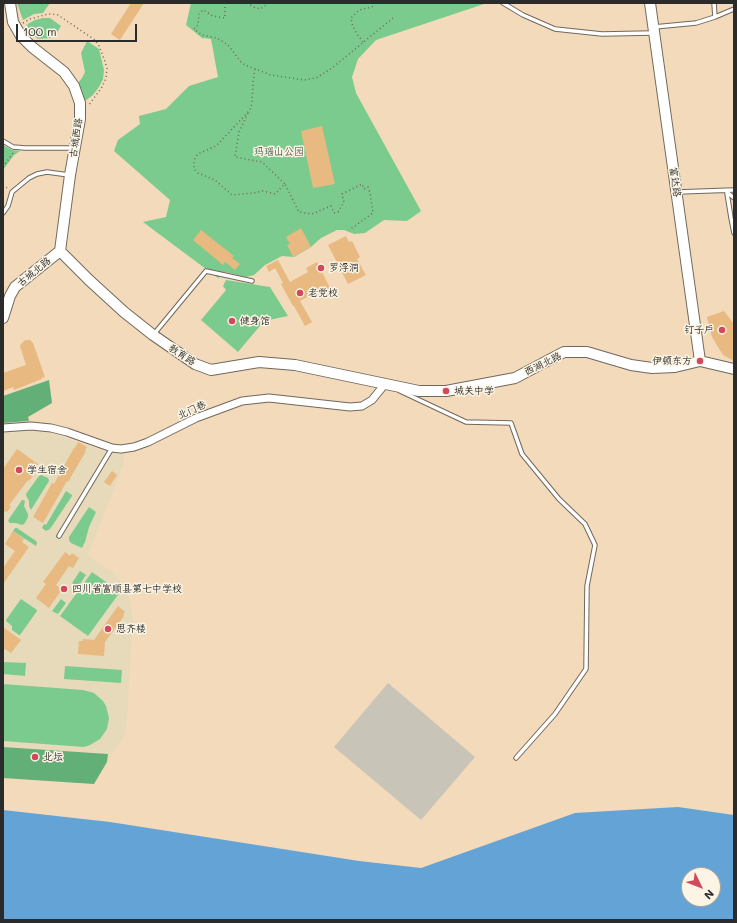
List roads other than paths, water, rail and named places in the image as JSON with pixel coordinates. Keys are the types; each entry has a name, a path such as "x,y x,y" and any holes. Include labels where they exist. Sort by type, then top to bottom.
{"street":[{"name":"古城西路","path":"10,3 13,22 21,36 32,47 64,72 74,86 80,103 80,119 74,148 60,251"},
{"name":"富达路","path":"650,3 700,361"},
{"name":"古城北路","path":"3,318 10,296 15,287 60,251"},
{"name":"教育路","path":"60,251 124,312 153,335 195,364 211,370 259,362 295,365 385,384"},
{"name":"西湖北路","path":"385,384 419,391 446,391 514,378 564,352 587,352 630,365 652,368 675,367 700,361"},
{"path":"700,361 734,369"},
{"name":"北门巷","path":"3,428 31,426 51,428 112,448 128,448 141,445 196,418 242,401 269,398 350,407 362,406 372,400 385,384"}],"lane":[{"path":"503,3 523,15 555,29 602,34 653,30 696,23 734,9"},
{"path":"714,3 715,17"},
{"path":"3,141 13,147 74,148"},
{"path":"3,213 8,206 12,192 29,178 37,174 47,172 70,175"},
{"path":"676,192 726,192 734,190"},
{"path":"726,192 734,198"},
{"path":"726,192 734,233"},
{"path":"153,335 206,270 252,280"},
{"path":"385,384 466,422 511,423 522,454 559,499 585,524 595,545 587,586 586,669 555,714 516,758"},
{"path":"59,536 112,448"}],"water":[{"path":"678,807 734,815 734,920 3,920 3,810 110,822 359,861 421,868 575,813"}],"place":[{"name":"罗浮洞","path":"321,268"},
{"name":"老党校","path":"300,293"},
{"name":"健身馆","path":"232,321"},
{"name":"钉子户","path":"722,330"},
{"name":"伊顿东方","path":"700,361"},
{"name":"城关中学","path":"446,391"},
{"name":"学生宿舍","path":"19,470"},
{"name":"四川省富顺县第七中学校","path":"64,589"},
{"name":"思齐楼","path":"108,629"},
{"name":"北坛","path":"35,757"}],"park label":[{"name":"玛瑙山公园","path":"279,152"}]}
